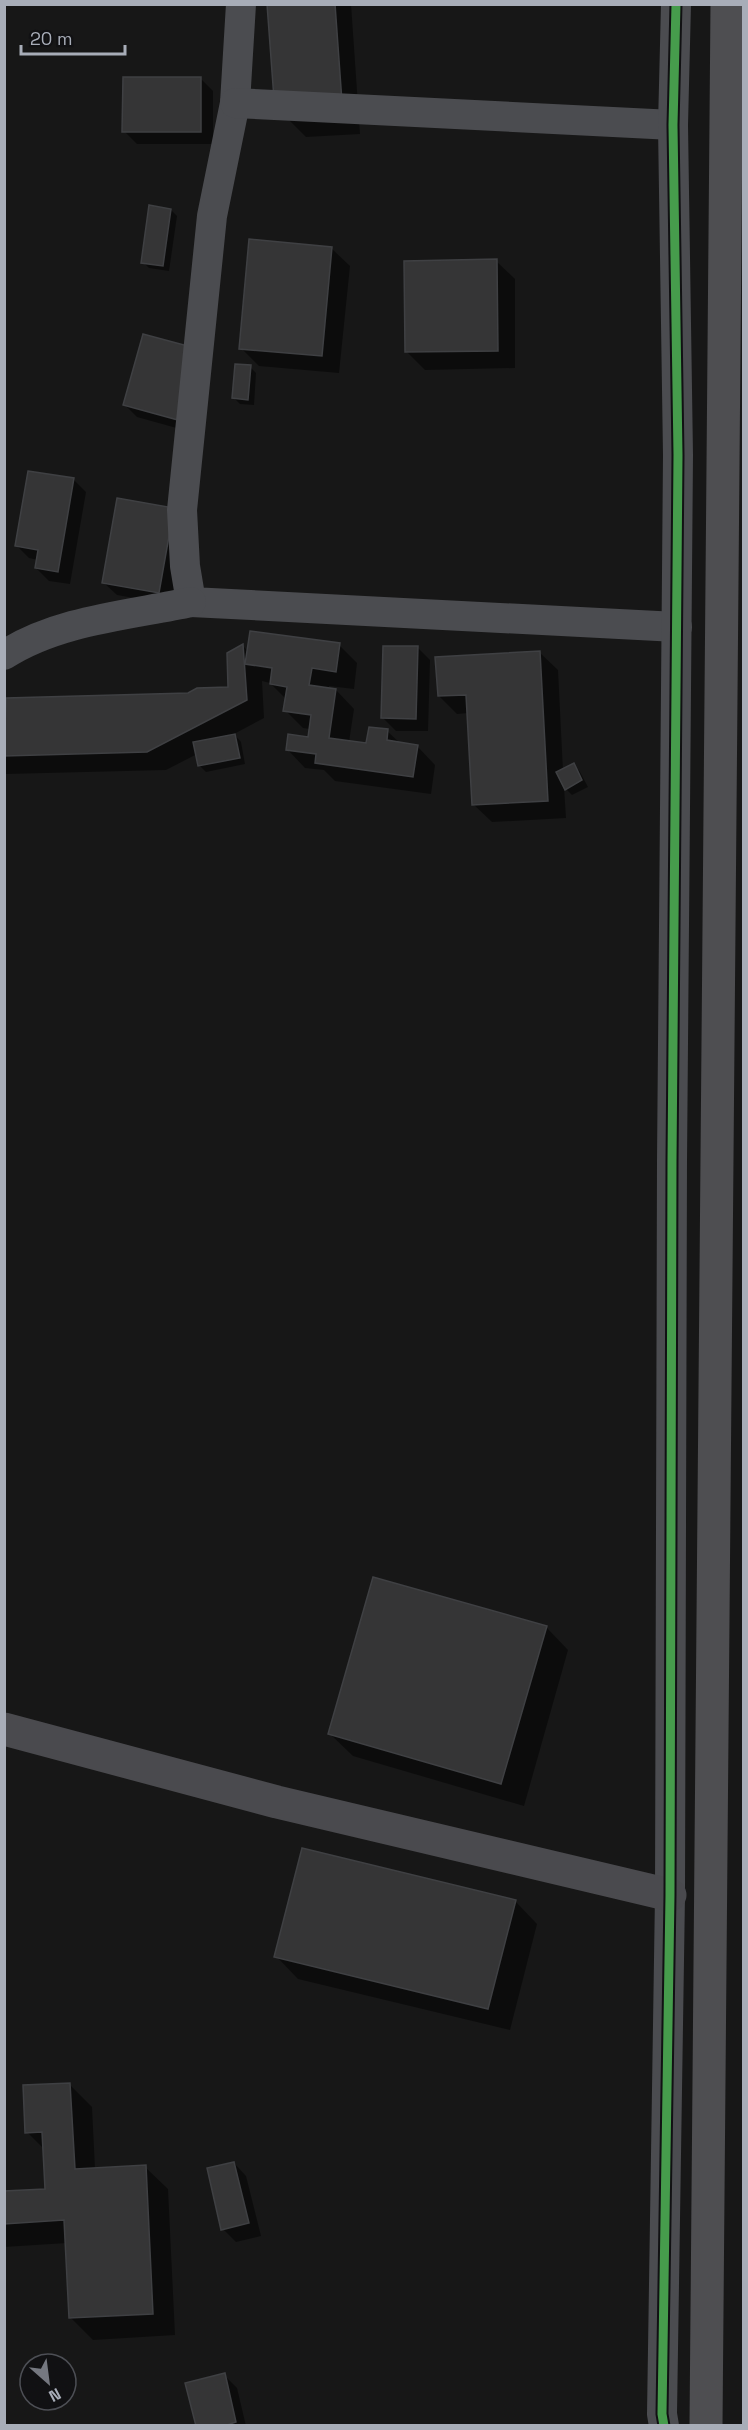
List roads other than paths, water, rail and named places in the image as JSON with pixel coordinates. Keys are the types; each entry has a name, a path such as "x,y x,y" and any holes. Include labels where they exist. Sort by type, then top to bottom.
{"highway":[{"path":"706,2426 727,4"}],"main road":[{"path":"4,1729 277,1802 670,1895"}],"street":[{"path":"191,602 185,566 182,510 212,216 235,103 241,4"},
{"path":"664,2426 662,2414 670,1895 672,1172 678,455 673,125 676,4"},
{"path":"235,103 673,125"},
{"path":"4,655 64,628 191,602 677,627"}]}
